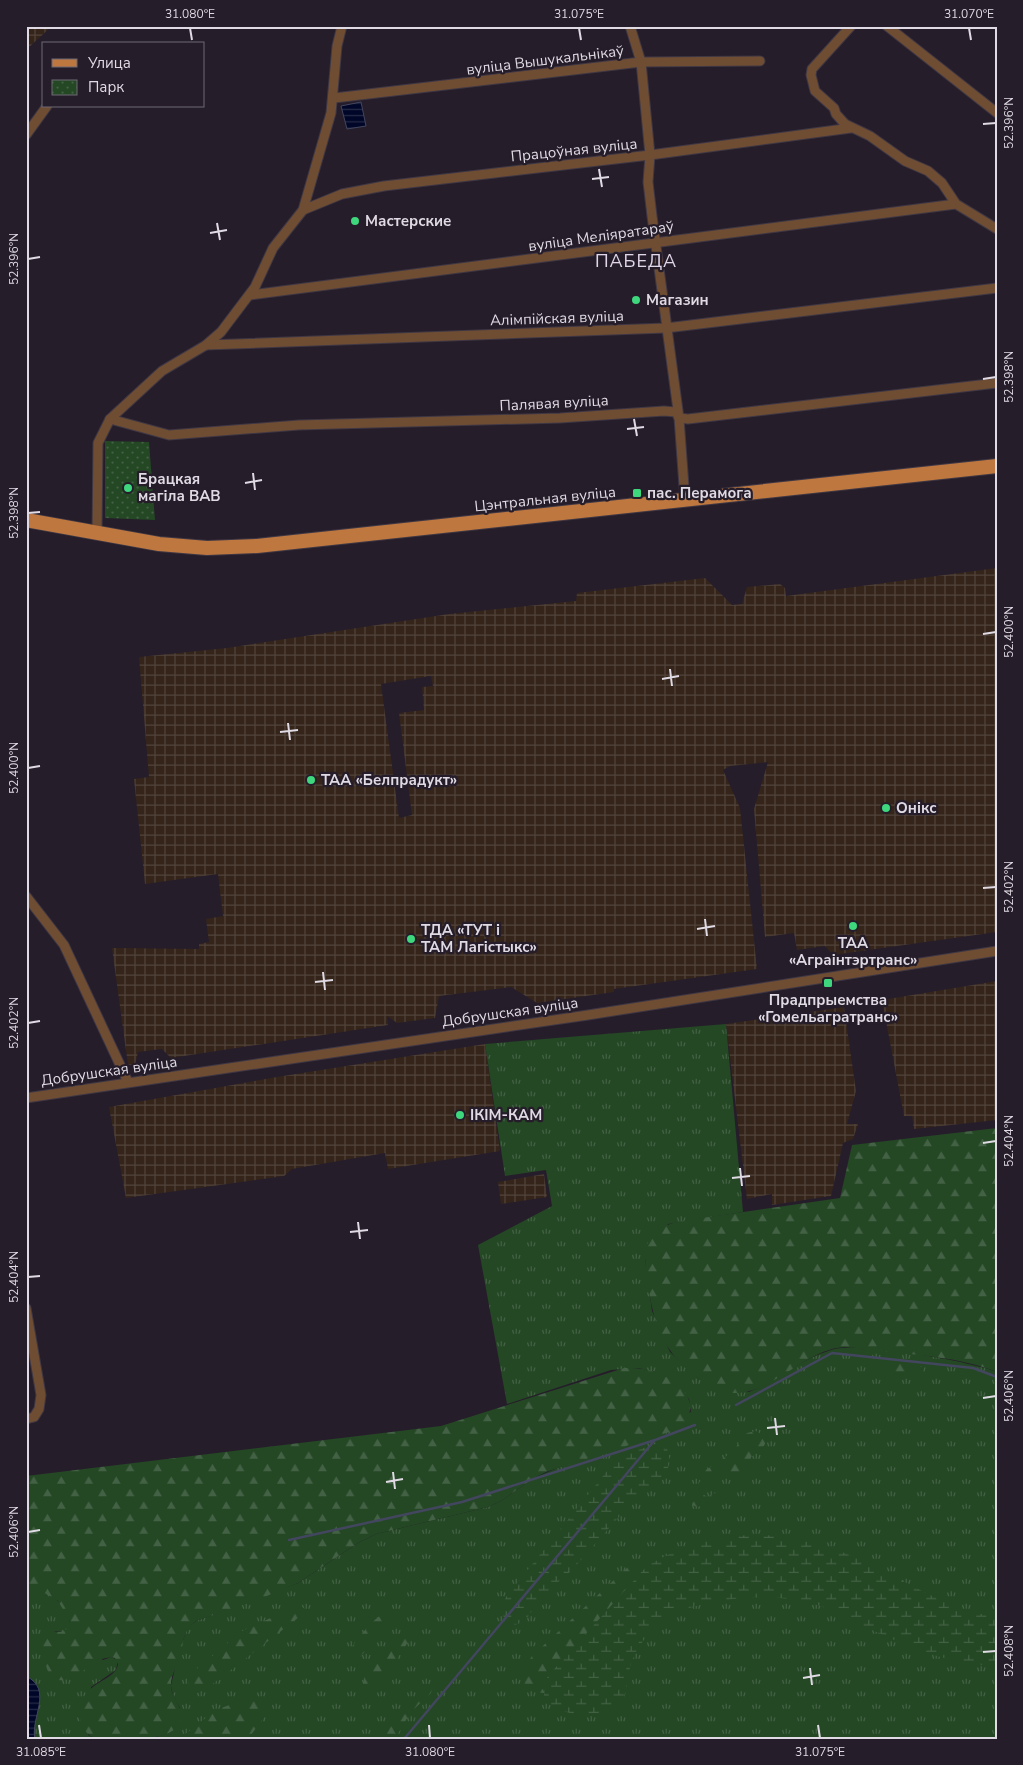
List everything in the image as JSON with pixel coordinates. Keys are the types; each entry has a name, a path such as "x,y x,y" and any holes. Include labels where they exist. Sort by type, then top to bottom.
{"main road":[{"name":"Цэнтральная вуліца","path":"26,520 159,544 207,548 257,546 997,466"}],"street":[{"path":"97,534 98,443 110,419 162,371 206,345 233,318 250,295 273,248 303,210 334,98 337,46 342,26"},
{"path":"630,26 641,62 650,155 648,182 679,418 685,500"},
{"path":"851,26 812,69 811,75 815,91 834,108 840,120 851,128 870,136 905,160 928,171 942,183 956,204 997,229"},
{"path":"887,26 997,113"},
{"name":"вуліца Вышукальнікаў","path":"334,98 641,62 760,61"},
{"path":"26,135 46,108"},
{"name":"Працоўная вуліца","path":"303,210 342,194 384,186 650,155 851,128"},
{"name":"вуліца Меліяратараў","path":"250,295 956,204"},
{"name":"Алімпійская вуліца","path":"206,345 666,328 997,288"},
{"name":"Палявая вуліца","path":"110,419 169,435 299,425 560,418 664,411 676,412 679,418 688,419 788,409 997,383"},
{"path":"26,896 64,944 128,1082"},
{"name":"Добрушская вуліца","path":"26,1098 588,1015 997,951"},
{"path":"26,1308 41,1395 39,1409 34,1417 26,1419"}],"shaded area":[{"path":"26,26 52,26 26,50"},
{"path":"997,568 997,932 833,955 825,946 797,950 794,933 765,937 754,809 768,762 730,766 723,770 740,808 757,969 614,989 614,992 537,1003 511,987 439,996 435,1018 397,1023 387,1016 388,1025 171,1058 162,1049 138,1052 135,1065 128,1065 112,948 199,949 199,944 209,942 206,919 223,916 218,874 145,884 134,779 149,777 139,657 227,648 449,614 576,601 577,593 705,578 732,605 742,604 747,587 780,584 785,588 786,596","holes":["431,676 433,686 422,687 424,710 399,713 412,815 399,818 381,684"]},
{"path":"997,981 997,1120 914,1129 912,1116 904,1116 882,1000"},
{"path":"844,1007 856,1091 847,1124 858,1124 853,1139 843,1143 831,1196 772,1205 772,1194 747,1199 726,1024"},
{"path":"485,1044 500,1151 388,1169 385,1153 292,1169 284,1176 126,1198 109,1107 277,1077"},
{"path":"544,1174 547,1197 501,1204 498,1182"}],"green space":[{"path":"105,441 149,442 155,520 105,518"},
{"path":"726,1024 743,1212 668,1224 645,1260 652,1311 670,1352 699,1379 749,1392 820,1354 844,1348 887,1350 939,1358 997,1372 997,1739 151,1739 165,1734 180,1708 173,1695 171,1686 186,1632 196,1621 298,1583 358,1543 376,1534 488,1507 501,1501 534,1478 691,1412 689,1399 679,1387 655,1372 639,1368 611,1370 507,1404 478,1245 552,1206 546,1170 505,1176 485,1044"},
{"path":"997,1128 997,1372 968,1363 938,1357 843,1347 817,1355 760,1387 745,1392 730,1393 714,1389 704,1383 689,1371 670,1351 655,1319 646,1276 645,1258 648,1241 657,1230 681,1221 840,1198 852,1145"},
{"path":"885,1361 924,1367 924,1371 917,1376 880,1371 878,1364"},
{"path":"624,1368 655,1372 676,1383 689,1399 690,1408 688,1416 681,1424 669,1432 546,1472 501,1501 488,1507 376,1534 358,1543 298,1583 257,1600 196,1621 189,1628 185,1636 171,1683 172,1691 181,1711 181,1720 176,1728 167,1734 129,1740 96,1739 85,1731 80,1718 84,1696 90,1689 116,1670 118,1664 115,1658 99,1660 78,1675 70,1678 54,1679 50,1675 43,1653 44,1636 47,1631 60,1632 66,1630 70,1621 58,1601 26,1582 26,1476 441,1426"},
{"path":"756,1431 765,1436 766,1440 762,1448 751,1457 748,1471 741,1475 718,1476 703,1494 707,1497 715,1493 717,1495 713,1501 703,1506 692,1505 692,1496 706,1470 731,1453 747,1433"},
{"path":"655,1444 667,1448 670,1462 666,1473 625,1510 572,1570 542,1596 525,1621 515,1625 505,1620 501,1610 506,1597 607,1471 624,1455"},
{"path":"758,1534 799,1540 851,1555 945,1602 997,1617 997,1666 965,1663 919,1650 889,1638 830,1609 806,1602 790,1599 739,1598 689,1608 669,1617 652,1630 634,1657 630,1667 625,1695 613,1709 604,1713 582,1715 560,1710 544,1700 544,1685 548,1676 645,1568 671,1553 685,1548 728,1537"},
{"path":"642,1561 655,1564 547,1693 532,1691 524,1682 522,1671 532,1656 628,1567"},
{"path":"26,1582 56,1599 67,1613 70,1620 69,1628 63,1632 54,1631 103,1660 111,1657 118,1660 116,1670 91,1687 88,1735 96,1739 26,1739"},
{"path":"299,1605 305,1609 303,1614 210,1686 197,1693 189,1689 188,1679 192,1673 242,1631"},
{"path":"394,1610 397,1615 395,1620 354,1663 347,1663 345,1657 366,1629 380,1616"},
{"path":"408,1624 411,1625 413,1632 399,1656 377,1680 370,1685 363,1686 364,1678"},
{"path":"427,1685 432,1687 431,1693 410,1713 395,1739 378,1739 395,1717"},
{"path":"240,1701 257,1701 265,1707 265,1716 248,1739 179,1739 216,1710"}],"water":[{"path":"361,102 366,126 347,129 341,106"},
{"path":"26,1676 39,1689 40,1697 34,1731 35,1739 26,1739"}],"waterway":[{"path":"736,1405 832,1353 973,1368 997,1377"},
{"path":"289,1540 462,1502 655,1440 695,1425"},
{"path":"404,1739 654,1441"}],"place":[{"name":"Мастерские","path":"355,221"},
{"name":"Магазин","path":"636,300"},
{"name":"Брацкая магіла ВАВ","path":"128,488"},
{"name":"пас. Перамога","path":"637,493"},
{"name":"ТАА «Белпрадукт»","path":"311,780"},
{"name":"Онікс","path":"886,808"},
{"name":"ТАА «Аграінтэртранс»","path":"853,926"},
{"name":"ТДА «ТУТ і ТАМ Лагістыкс»","path":"411,939"},
{"name":"Прадпрыемства «Гомельагратранс»","path":"828,983"},
{"name":"ІКІМ-КАМ","path":"460,1115"}],"district":[{"name":"ПАБЕДА","path":"636,261"}]}
